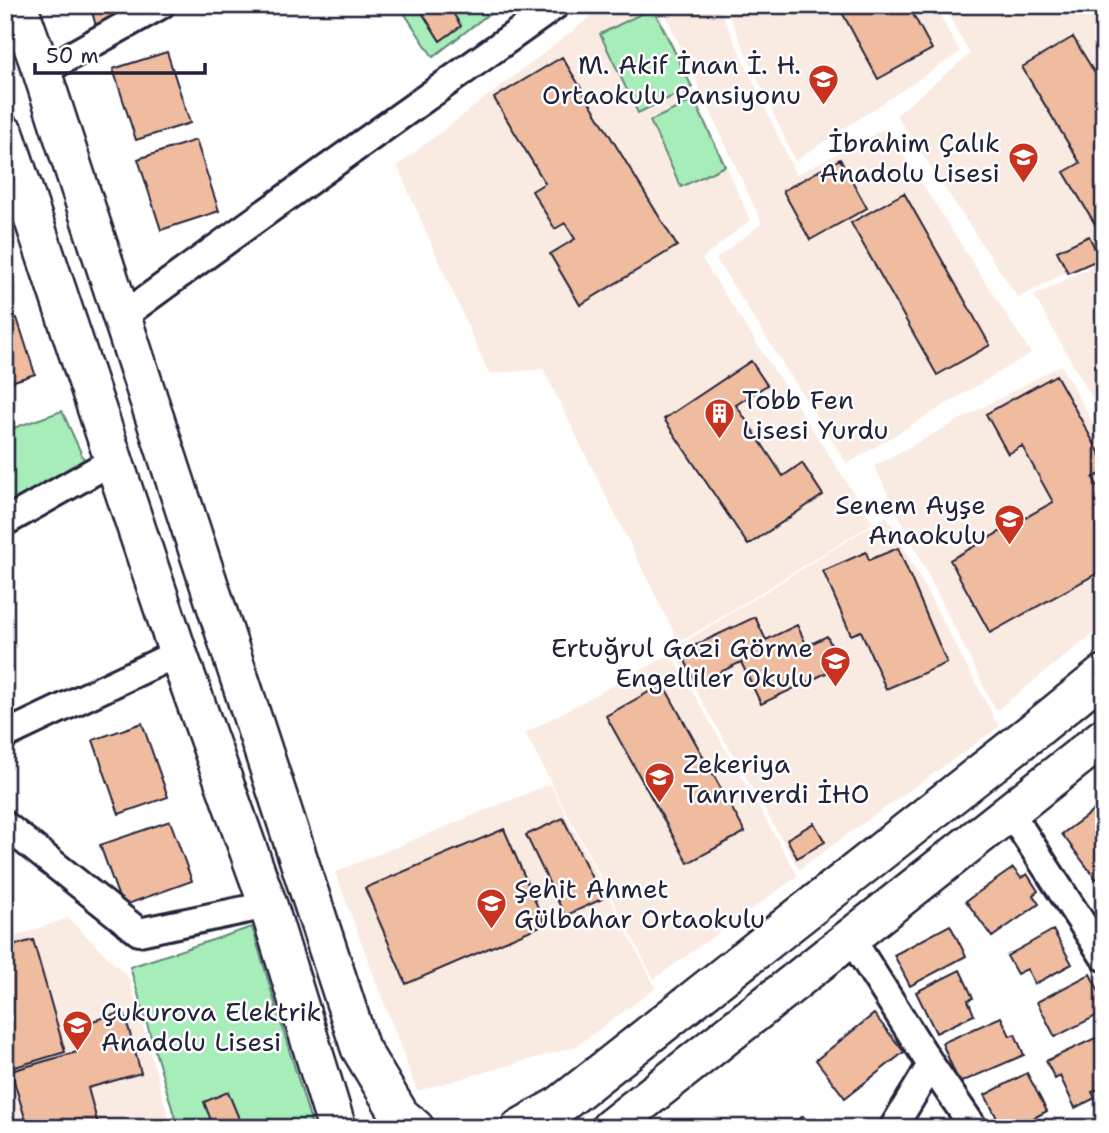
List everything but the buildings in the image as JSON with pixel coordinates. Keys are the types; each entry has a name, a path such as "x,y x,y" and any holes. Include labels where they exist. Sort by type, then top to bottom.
{"main road":[{"path":"18,5 360,1048 400,1115 415,1128"},
{"path":"5,134 112,460 268,905 337,1128"},
{"path":"520,1128 560,1105 1104,674"},
{"path":"610,1128 1104,737"}],"street":[{"path":"42,72 161,5"},
{"path":"122,317 237,231 321,174 528,14 556,5"},
{"path":"5,522 112,460"},
{"path":"5,735 178,653"},
{"path":"1010,812 1104,957"},
{"path":"5,825 139,932 268,905"},
{"path":"850,938 974,1128"},
{"path":"893,1128 931,1065"}],"shaded area":[{"path":"606,5 656,5 750,220 702,259 873,523 679,643 543,369 489,374 397,166"},
{"path":"661,5 718,5 796,175 886,128 1031,353 847,464 716,259 762,223"},
{"name":"M. Akif İnan İ. H. Ortaokulu Pansiyonu","path":"724,5 934,5 960,52 795,161"},
{"name":"İbrahim Çalık Anadolu Lisesi","path":"943,5 1104,5 1104,252 1018,298 896,115 970,54"},
{"path":"1104,260 1104,419 1034,296"},
{"name":"Senem Ayşe Anaokulu","path":"1061,365 1104,443 1104,625 996,711 874,466"},
{"name":"Ertuğrul Gazi Görme Engelliler Okulu","path":"887,516 999,727 799,869 672,650"},
{"name":"Zekeriya Tanrıverdi İHO","path":"671,654 798,876 654,979 525,733"},
{"name":"Şehit Ahmet Gülbahar Ortaokulu","path":"550,784 656,988 575,1047 417,1091 335,872"},
{"name":"Çukurova Elektrik Anadolu Lisesi","path":"68,918 129,978 172,1128 5,1128 5,940"}],"green space":[{"path":"399,5 487,5 486,16 433,57"},
{"path":"653,8 692,87 638,113 600,34"},
{"path":"694,100 725,166 681,187 650,121"},
{"path":"62,411 87,466 5,511 5,431"},
{"path":"252,927 313,1128 178,1128 130,967"}],"place":[{"name":"M. Akif İnan İ. H. Ortaokulu Pansiyonu","path":"824,106"},
{"name":"İbrahim Çalık Anadolu Lisesi","path":"1023,184"},
{"name":"Tobb Fen Lisesi Yurdu","path":"719,441"},
{"name":"Senem Ayşe Anaokulu","path":"1009,546"},
{"name":"Ertuğrul Gazi Görme Engelliler Okulu","path":"836,689"},
{"name":"Zekeriya Tanrıverdi İHO","path":"660,805"},
{"name":"Şehit Ahmet Gülbahar Ortaokulu","path":"491,930"},
{"name":"Çukurova Elektrik Anadolu Lisesi","path":"78,1053"}]}
